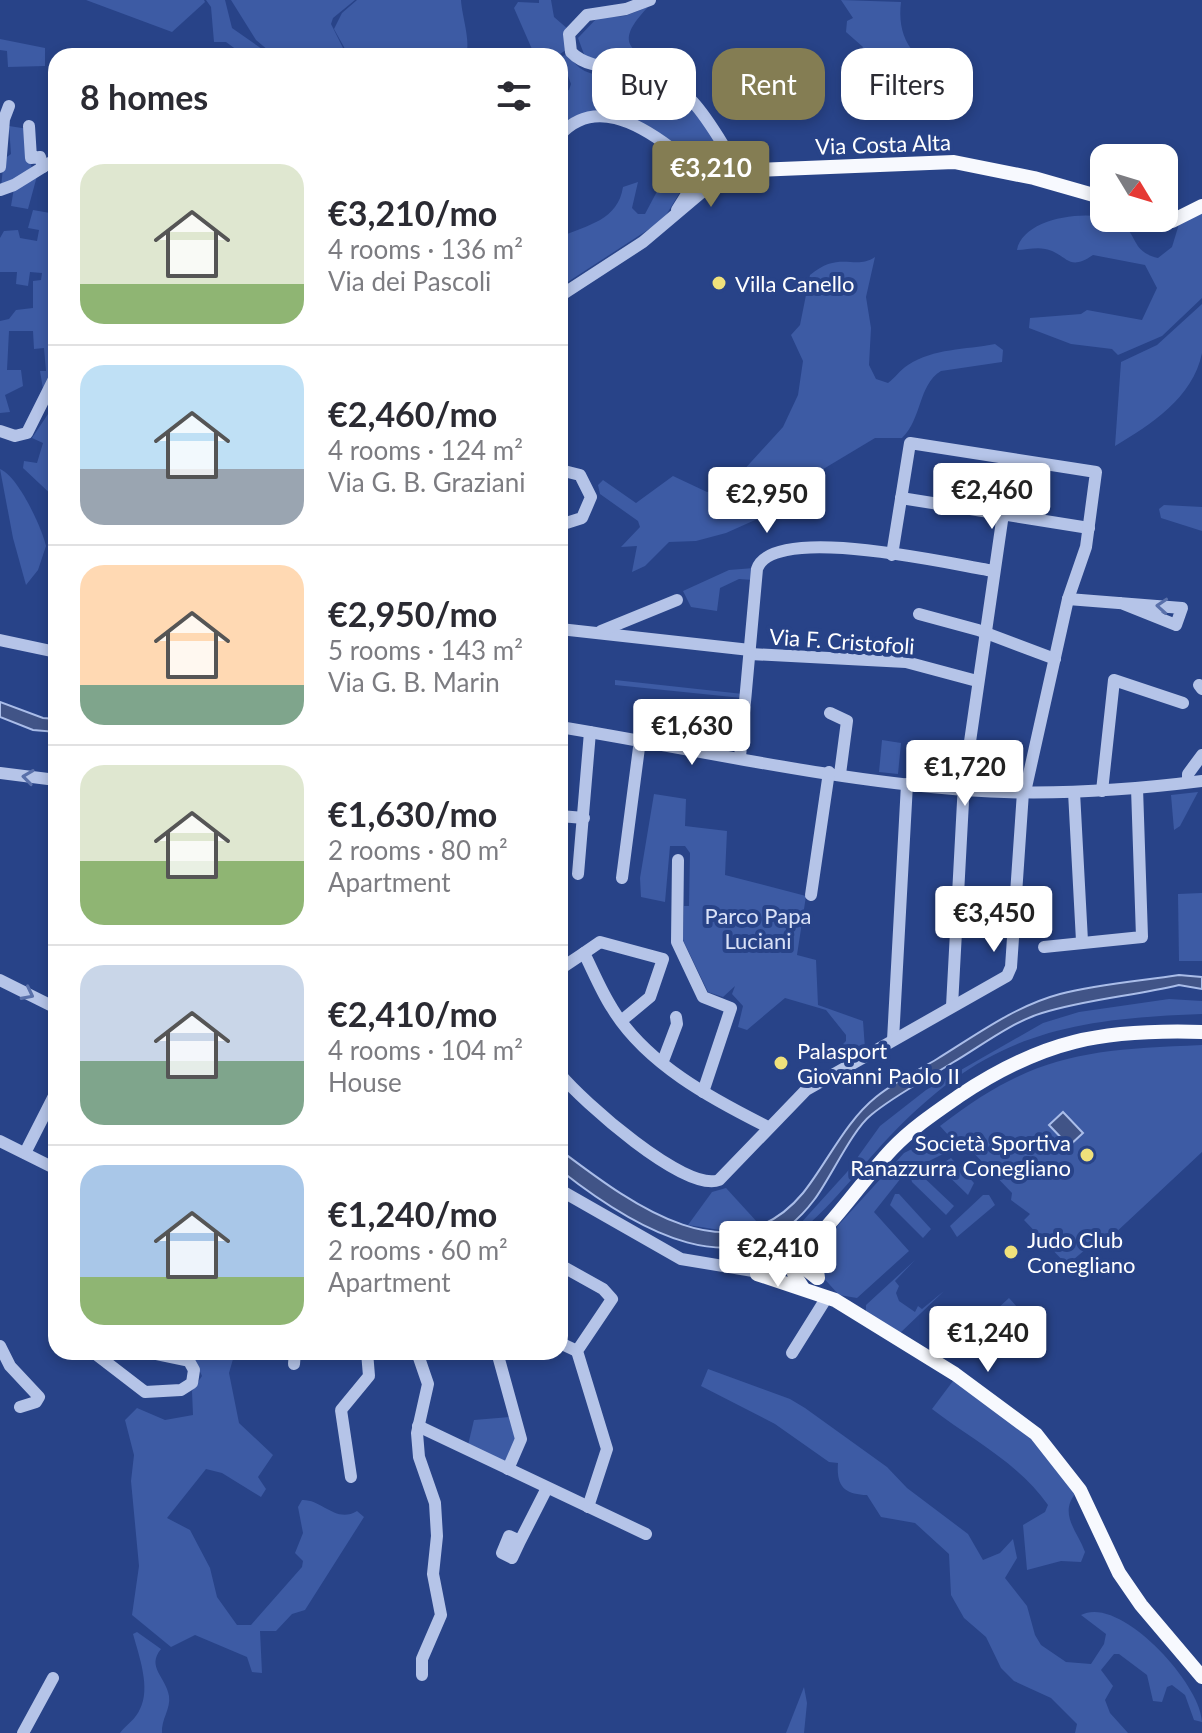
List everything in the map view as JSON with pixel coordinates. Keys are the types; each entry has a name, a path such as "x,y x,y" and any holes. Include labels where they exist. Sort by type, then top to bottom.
{"main road":[{"name":"Via Costa Alta","path":"706,172 954,162 1034,178 1090,194"},
{"path":"1178,218 1202,206"},
{"path":"757,1270 794,1263 901,1140 960,1096 1020,1058 1060,1044 1100,1035 1202,1030"},
{"path":"831,1298 818,1278 815,1257 822,1238 897,1154 960,1096"},
{"path":"794,1263 818,1278"},
{"path":"794,1263 803,1288"},
{"path":"757,1270 831,1298 955,1374 1036,1434 1080,1490 1119,1573 1202,1677"}],"street":[{"path":"650,0 582,18 569,34 571,52 590,64 650,74 678,89 714,125 740,171 695,190"},
{"path":"0,167 4,119 9,106"},
{"path":"568,130 587,117 614,116 665,143 706,172 667,224 568,291"},
{"path":"0,190 14,185 46,160 31,158 29,126"},
{"path":"687,161 695,190"},
{"path":"0,431 15,436 27,433 48,391"},
{"path":"568,1082 649,1151 707,1183 722,1178 806,1090 1010,972 1024,792 1068,599 1085,553 1096,472 910,443 892,555"},
{"path":"568,472 580,475 591,497 582,518 568,522"},
{"path":"901,498 1089,528"},
{"path":"952,1006 965,790 977,681 1003,514"},
{"path":"740,757 757,569 765,557 801,546 892,555 994,571"},
{"path":"1068,599 1121,603"},
{"path":"598,632 677,600"},
{"path":"919,614 984,632 1055,659"},
{"path":"645,615 646,627 653,638"},
{"name":"Via F. Cristofoli","path":"568,630 750,652 906,662 977,681"},
{"path":"0,640 48,650"},
{"path":"1102,791 1114,680 1183,703"},
{"path":"811,895 847,721 830,713"},
{"path":"568,728 835,773 965,790 1102,791 1202,781"},
{"path":"578,874 590,732"},
{"path":"622,878 640,740"},
{"path":"1188,782 1188,774 1202,755"},
{"path":"0,773 48,779"},
{"path":"893,1040 907,784"},
{"path":"1044,947 1142,937 1137,788"},
{"path":"1074,792 1082,941"},
{"path":"568,817 584,818"},
{"path":"678,860 677,942 703,997 731,1008 703,1092"},
{"path":"568,964 604,941 663,959 650,997 621,1021"},
{"path":"584,953 621,1021 663,1061 703,1092 768,1127"},
{"path":"0,980 48,1004"},
{"path":"663,1061 677,1024 676,1017"},
{"path":"25,1153 48,1108"},
{"path":"0,1141 48,1165"},
{"path":"568,1195 661,1250 717,1267 757,1270 796,1252 842,1205"},
{"path":"794,1263 822,1238"},
{"path":"568,1270 607,1292 612,1299 577,1351"},
{"path":"792,1353 831,1298"},
{"path":"0,1346 10,1366 39,1397 36,1402 20,1407"},
{"path":"568,1347 577,1351 607,1449 588,1507"},
{"path":"103,1360 145,1392 181,1390 192,1383 194,1370 186,1360"},
{"path":"351,1477 341,1410 369,1376 368,1360"},
{"path":"419,1360 428,1389 418,1426 419,1457 435,1503 437,1536 433,1574 441,1615 422,1659 422,1675"},
{"path":"499,1360 521,1439 508,1469"},
{"path":"418,1426 646,1534"},
{"path":"520,1541 547,1488"},
{"path":"23,1733 53,1678"}],"green space":[{"path":"86,0 204,0 205,2 172,32"},
{"path":"206,0 225,0 232,28 261,48 234,48 226,42 214,42 211,7"},
{"path":"231,0 355,0 333,18 331,24 343,48 266,48 256,40"},
{"path":"357,0 461,0 467,48 345,48 334,29 342,13"},
{"path":"539,0 551,0 554,17 569,30 568,49 532,48 514,8 518,2 539,3"},
{"path":"841,0 901,2 901,25 911,48 862,48 846,32 847,21 853,18"},
{"path":"648,7 630,33 629,42 632,48 592,48 592,59 585,57 578,38 597,18 625,16"},
{"path":"0,39 45,48 45,66 8,67 7,51 0,50"},
{"path":"569,53 576,64 592,74 594,120 568,128 568,90 571,84 568,76"},
{"path":"696,114 729,159 724,167 705,165 629,120 696,120"},
{"path":"9,126 28,129 32,173 1,187 4,159 11,154"},
{"path":"37,176 28,209 11,206 14,188"},
{"path":"670,180 683,184 663,220 568,282 568,234 600,220 615,207 623,187 638,182 632,208 638,214 645,214 662,182"},
{"path":"33,210 48,213 48,379 43,389 40,371 46,371 44,348 34,349 33,331 9,331 7,370 21,370 23,386 5,395 10,412 0,413 0,321 9,319 16,310 33,308 33,281 41,280 42,273 30,272 28,286 16,284 17,272 0,272 0,238 4,231 18,230 20,238 37,241 39,230 28,228"},
{"path":"1202,212 1202,298 1162,336 1118,355 1112,349 1071,344 1029,328 1030,318 1081,314 1087,310 1142,320 1157,288 1145,265 1093,255 1072,262 1045,249 1017,250 1022,238 1033,229 1063,218 1090,216 1090,232 1129,232 1139,248 1158,258 1172,247 1179,224"},
{"path":"875,257 866,297 871,328 869,365 876,379 888,383 918,359 950,350 995,344 1003,350 1002,362 941,371 928,385 902,438 875,438 780,495 784,507 726,533 696,541 669,542 645,566 632,572 637,546 621,547 640,527 638,521 600,494 598,485 603,480 636,503 673,476 707,492 731,484 783,427 798,395 803,361 791,335 800,325 810,275 830,264 868,261"},
{"path":"1202,304 1202,353 1190,384 1156,419 1115,446 1121,362 1157,345"},
{"path":"48,414 48,491 23,468 24,461 37,463 43,443 32,438"},
{"path":"0,469 21,492 40,527 46,546 38,570 26,585 13,538"},
{"path":"1164,505 1202,507 1202,531 1161,518 1159,509"},
{"path":"754,568 753,580 739,579 720,588 717,611 691,607 683,591 729,570"},
{"path":"615,680 743,694 742,698 615,685"},
{"path":"882,740 901,743 898,774 879,772"},
{"path":"1198,792 1180,826 1174,830 1171,795"},
{"name":"Parco Papa Luciani","path":"654,794 686,799 685,826 727,831 725,875 806,896 797,955 816,960 818,1005 863,1021 865,1049 840,1061 835,1052 846,1041 846,1035 826,1010 785,998 747,1030 738,1027 743,1006 732,994 735,986 723,997 708,992 683,940 684,906 689,906 690,853 685,846 670,846 665,902 641,897 640,878"},
{"path":"1202,893 1202,961 1179,961 1178,894"},
{"path":"1169,999 1202,1001 1202,1014 1154,1016 1069,1028 995,1054 960,1075 925,1102 889,1137 825,1209 781,1245 847,1172 880,1126 926,1090 1043,1023 1079,1012"},
{"name":"Società Sportiva Ranazzurra Conegliano","path":"1202,1045 1202,1152 1097,1250 1086,1249 1067,1265 1024,1220 1030,1214 1011,1200 1012,1193 967,1146 958,1146 940,1126 1004,1083 1063,1060 1126,1050"},
{"path":"916,1147 951,1150 905,1173 874,1212 909,1251 857,1298 839,1295 820,1274 823,1242 904,1153"},
{"path":"951,1158 974,1183 968,1195 938,1166"},
{"path":"919,1173 954,1206 946,1215 912,1182 911,1178"},
{"path":"726,1188 758,1223 726,1231 688,1225 712,1192"},
{"path":"895,1194 899,1194 931,1229 923,1238 890,1205"},
{"path":"983,1195 989,1195 995,1205 957,1237 950,1226"},
{"path":"915,1260 895,1281 899,1286 896,1293 899,1301 915,1312 918,1306 922,1309 944,1291 899,1334 866,1312 866,1305"},
{"path":"1009,1298 1018,1308 994,1330 985,1320"},
{"path":"195,1360 233,1360 229,1373 239,1423 273,1455 258,1477 266,1489 261,1497 222,1473 206,1469 167,1518 190,1530 210,1568 217,1597 237,1625 251,1625 302,1567 303,1561 295,1553 303,1533 298,1507 302,1500 342,1515 357,1511 364,1517 305,1610 292,1614 276,1631 260,1631 262,1673 252,1672 247,1657 195,1635 171,1647 132,1615 139,1566 131,1481 134,1455 125,1420 137,1408 165,1420 193,1415 192,1391 202,1376"},
{"path":"708,1369 790,1399 805,1408 887,1467 907,1488 968,1534 983,1560 1000,1553 1013,1539 1017,1558 1005,1578 1027,1606 1041,1645 1066,1662 1091,1664 1104,1644 1106,1634 1081,1615 1097,1612 1116,1618 1136,1630 1174,1666 1189,1687 1202,1722 1194,1720 1185,1695 1172,1685 1167,1687 1162,1702 1153,1701 1147,1675 1119,1654 1114,1654 1101,1670 1113,1686 1105,1700 1110,1713 1128,1733 1075,1733 1077,1724 1051,1698 1014,1681 1001,1668 986,1637 964,1618 951,1595 949,1554 915,1523 881,1517 867,1495 844,1488 839,1478 838,1463 829,1462 775,1424 701,1386"},
{"path":"953,1381 1032,1438 1076,1493 1071,1501 1069,1516 1085,1552 1081,1562 1061,1561 1027,1570 1023,1525 1045,1512 1048,1505 1024,1477 932,1409"},
{"path":"511,1417 517,1442 507,1464 468,1445 474,1420"},
{"path":"137,1632 161,1649 156,1667 169,1696 162,1733 120,1733 136,1716 143,1701 143,1672 133,1634"},
{"path":"804,1687 807,1703 804,1733 786,1733"}],"shaded area":[{"path":"0,702 48,718 48,731 33,730 0,717"},
{"path":"1179,975 1202,977 1202,989 1179,985 1076,1004 1030,1017 1007,1029 880,1108 864,1122 814,1200 785,1229 754,1244 721,1248 687,1242 653,1230 620,1212 568,1176 568,1156 616,1191 680,1224 712,1232 744,1231 774,1219 803,1193 865,1107 898,1082 1027,1006 1060,994"},
{"path":"1063,1112 1083,1133 1069,1146 1049,1125"}],"place":[{"name":"Villa Canello","path":"719,283"},
{"name":"Palasport Giovanni Paolo II","path":"781,1063"},
{"name":"Società Sportiva Ranazzurra Conegliano","path":"1087,1155"},
{"name":"Judo Club Conegliano","path":"1011,1252"}]}
